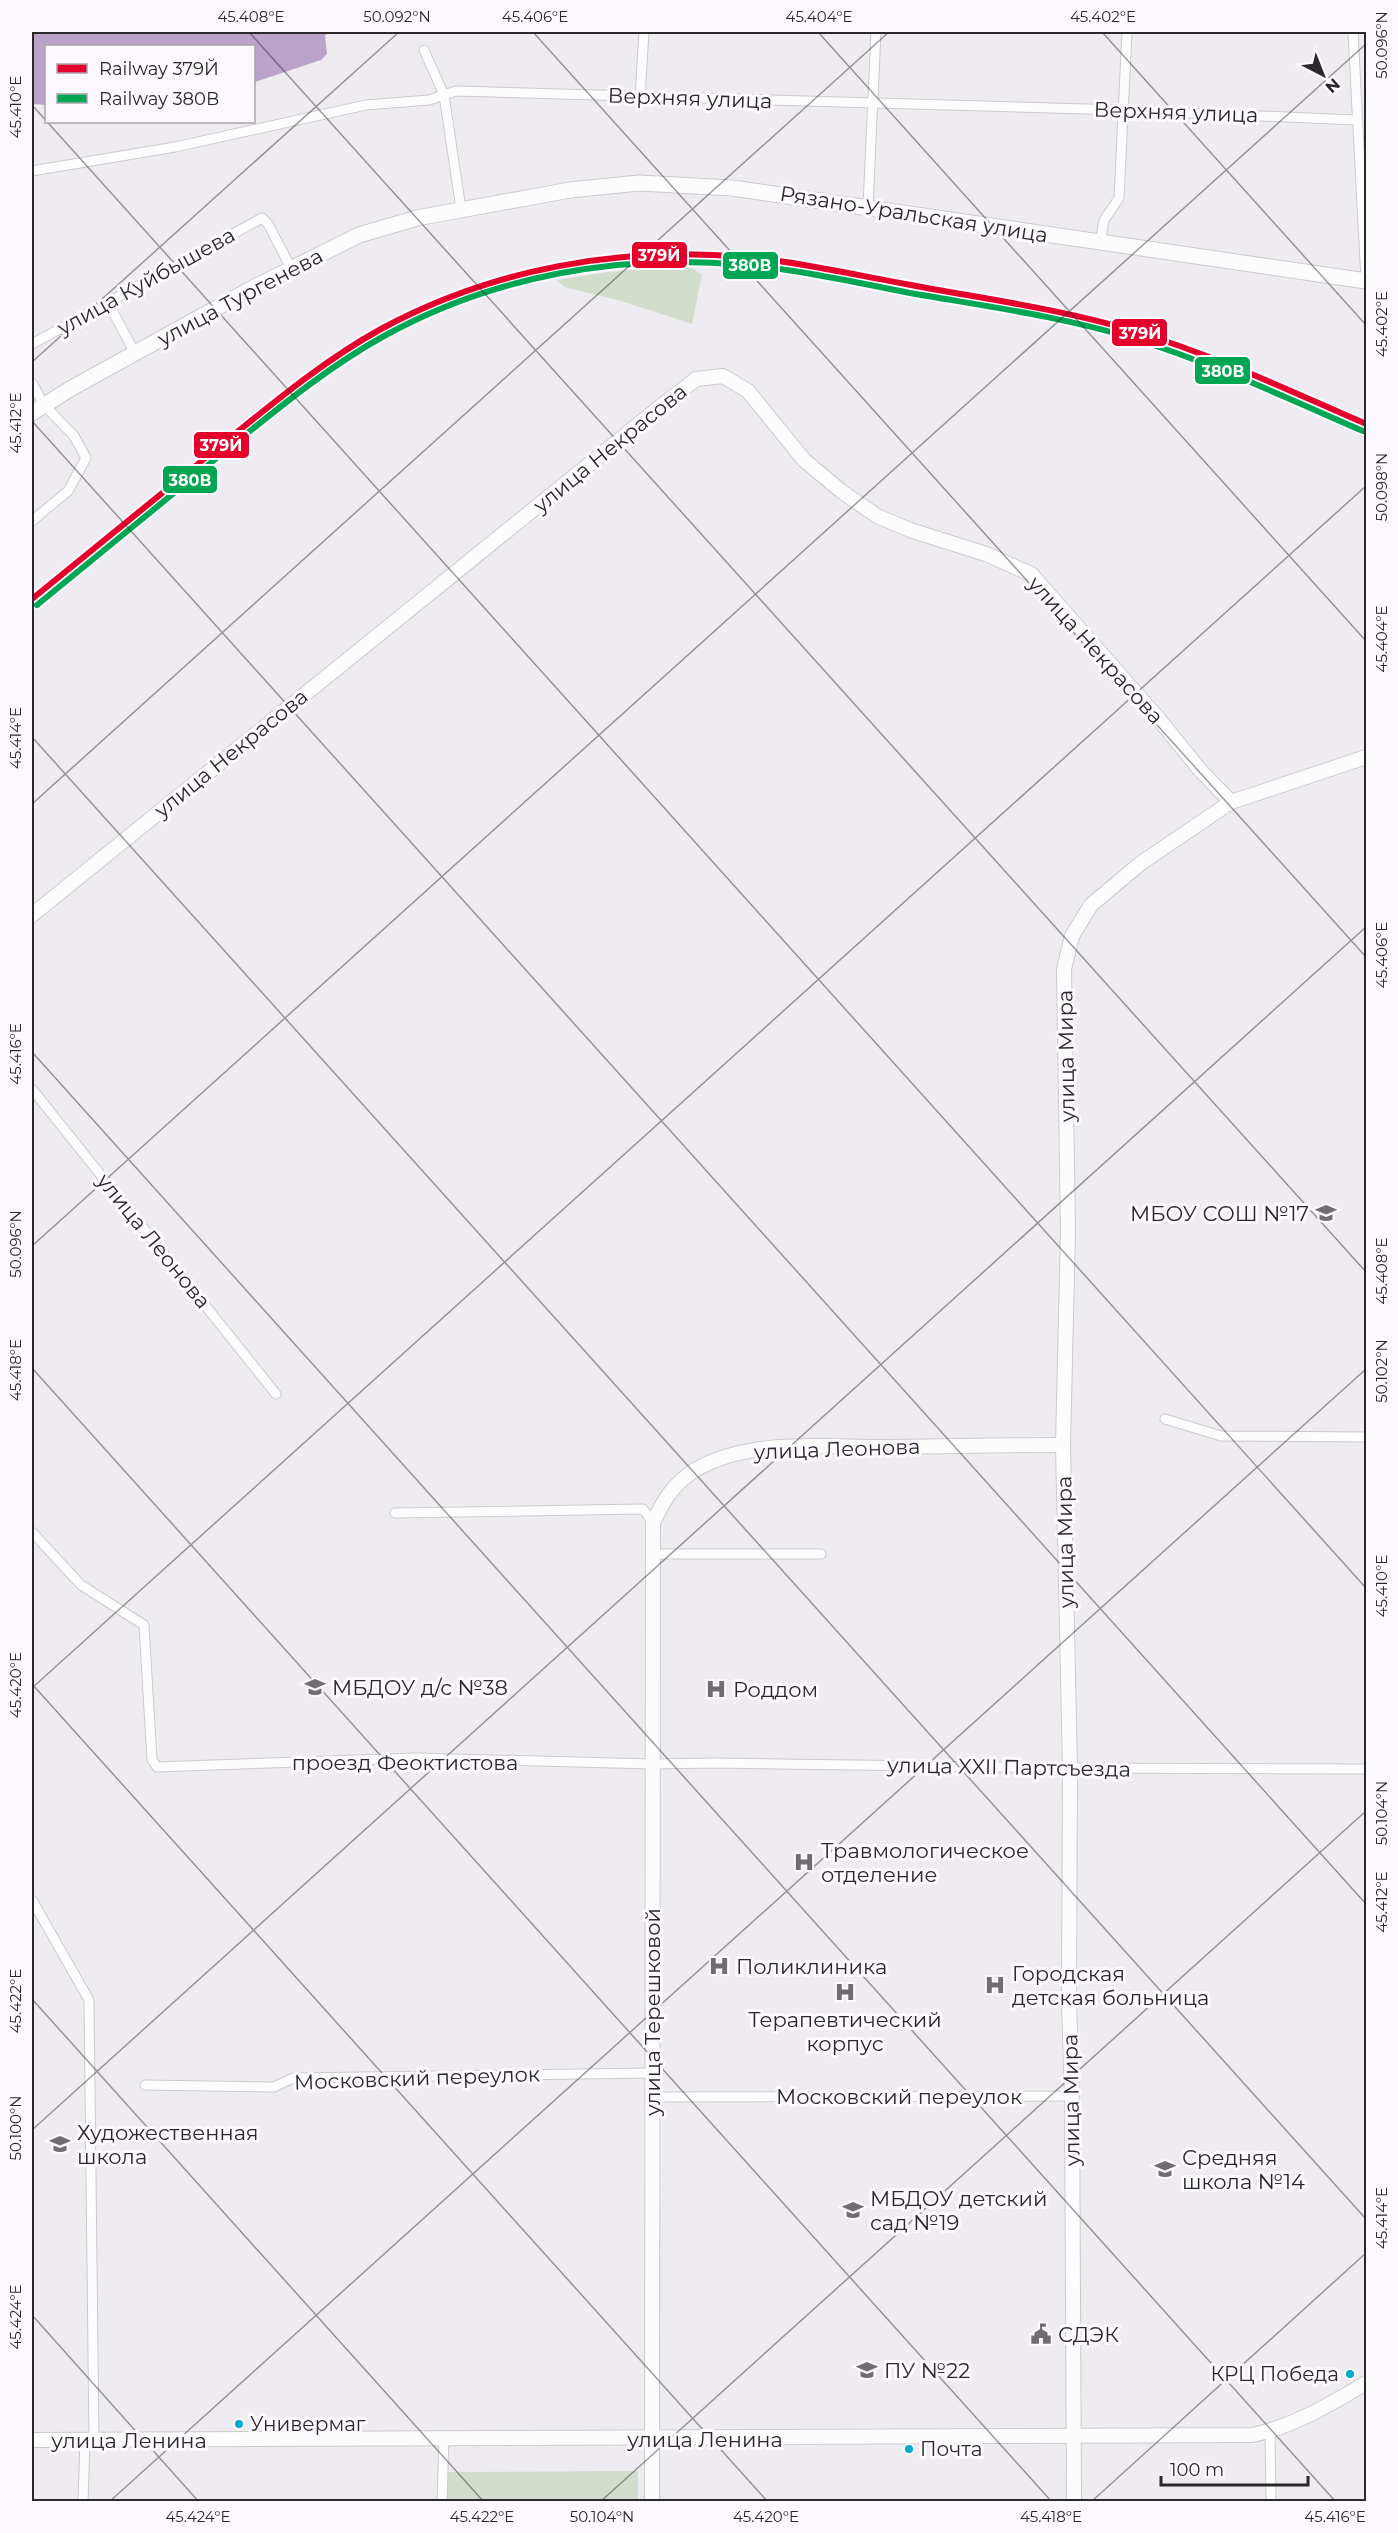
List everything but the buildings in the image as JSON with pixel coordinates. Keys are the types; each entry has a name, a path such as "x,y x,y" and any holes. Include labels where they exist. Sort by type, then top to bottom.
{"main road":[{"name":"Рязано-Уральская улица","path":"461,209 570,190 639,183 732,188 868,206 1100,243 1366,281"},
{"name":"улица Тургенева","path":"38,409 291,268 359,235 417,218 461,209"}],"street":[{"path":"640,97 644,32"},
{"path":"868,206 876,32"},
{"path":"1100,243 1104,220 1119,198 1127,32"},
{"path":"1353,32 1366,281"},
{"path":"424,50 444,95 461,209"},
{"name":"Верхняя улица","path":"32,171 175,147 366,105 429,100 456,91 1122,110 1356,120"},
{"name":"улица Куйбышева","path":"32,344 262,218 268,224 291,268"},
{"path":"107,302 135,353"},
{"name":"улица Некрасова","path":"32,915 660,406 696,379 723,376 748,391 804,460 841,491 877,516 910,530 986,554 1031,574 1158,717 1200,770 1231,802"},
{"path":"32,383 38,409 74,436 86,458 68,491 32,521"},
{"name":"улица Мира","path":"1074,2502 1072,2096 1069,2003 1070,1768 1063,1445 1068,1232 1064,969 1072,936 1091,905 1114,884 1231,802 1366,757"},
{"name":"улица Леонова","path":"32,1089 276,1394"},
{"path":"1165,1419 1221,1436 1366,1437"},
{"name":"улица Леонова","path":"653,1523 663,1500 676,1484 695,1470 744,1452 792,1448 1063,1445"},
{"path":"395,1513 643,1509 653,1523"},
{"name":"улица Терешковой","path":"651,2502 653,1523"},
{"name":"проезд Феоктистова","path":"32,1532 81,1585 144,1624 152,1760 158,1767 415,1758 652,1764"},
{"path":"652,1554 821,1554"},
{"name":"улица XXII Партсъезда","path":"652,1764 1366,1769"},
{"path":"32,1900 89,2000 89,2440 83,2502"},
{"name":"Московский переулок","path":"145,2085 273,2087 293,2079 653,2073"},
{"name":"Московский переулок","path":"653,2097 1072,2096"},
{"name":"улица Ленина","path":"32,2440 1252,2435 1270,2432 1365,2386"},
{"path":"1270,2432 1271,2502"},
{"path":"442,2502 444,2438"}],"green space":[{"path":"692,268 702,275 692,324 618,300 564,287 557,280 608,272"},
{"path":"638,2471 638,2501 443,2501 443,2472"}],"shaded area":[{"path":"32,32 333,32 325,35 327,54 321,60 255,82 255,45 45,45 45,105 32,104"}],"rail line":[{"name":"379Й","path":"32,599 278,399 360,341 423,308 467,291 557,266 603,259 697,254 765,259 1051,310 1134,331 1193,351 1366,424"},
{"name":"380В","path":"37,605 282,406 363,348 426,315 469,298 513,284 604,266 697,262 765,267 1022,312 1105,330 1191,358 1363,431"}],"place":[{"name":"МБОУ СОШ №17","path":"1326,1213"},
{"name":"МБДОУ д/с №38","path":"315,1687"},
{"name":"Роддом","path":"716,1689"},
{"name":"Травмологическое отделение","path":"804,1862"},
{"name":"Поликлиника","path":"719,1966"},
{"name":"Городская детская больница","path":"995,1985"},
{"name":"Терапевтический корпус","path":"845,1992"},
{"name":"Художественная школа","path":"60,2144"},
{"name":"Средняя школа №14","path":"1165,2169"},
{"name":"МБДОУ детский сад №19","path":"853,2210"},
{"name":"СДЭК","path":"1041,2334"},
{"name":"ПУ №22","path":"867,2370"},
{"name":"КРЦ Победа","path":"1350,2374"},
{"name":"Универмаг","path":"239,2424"},
{"name":"Почта","path":"909,2449"}]}
